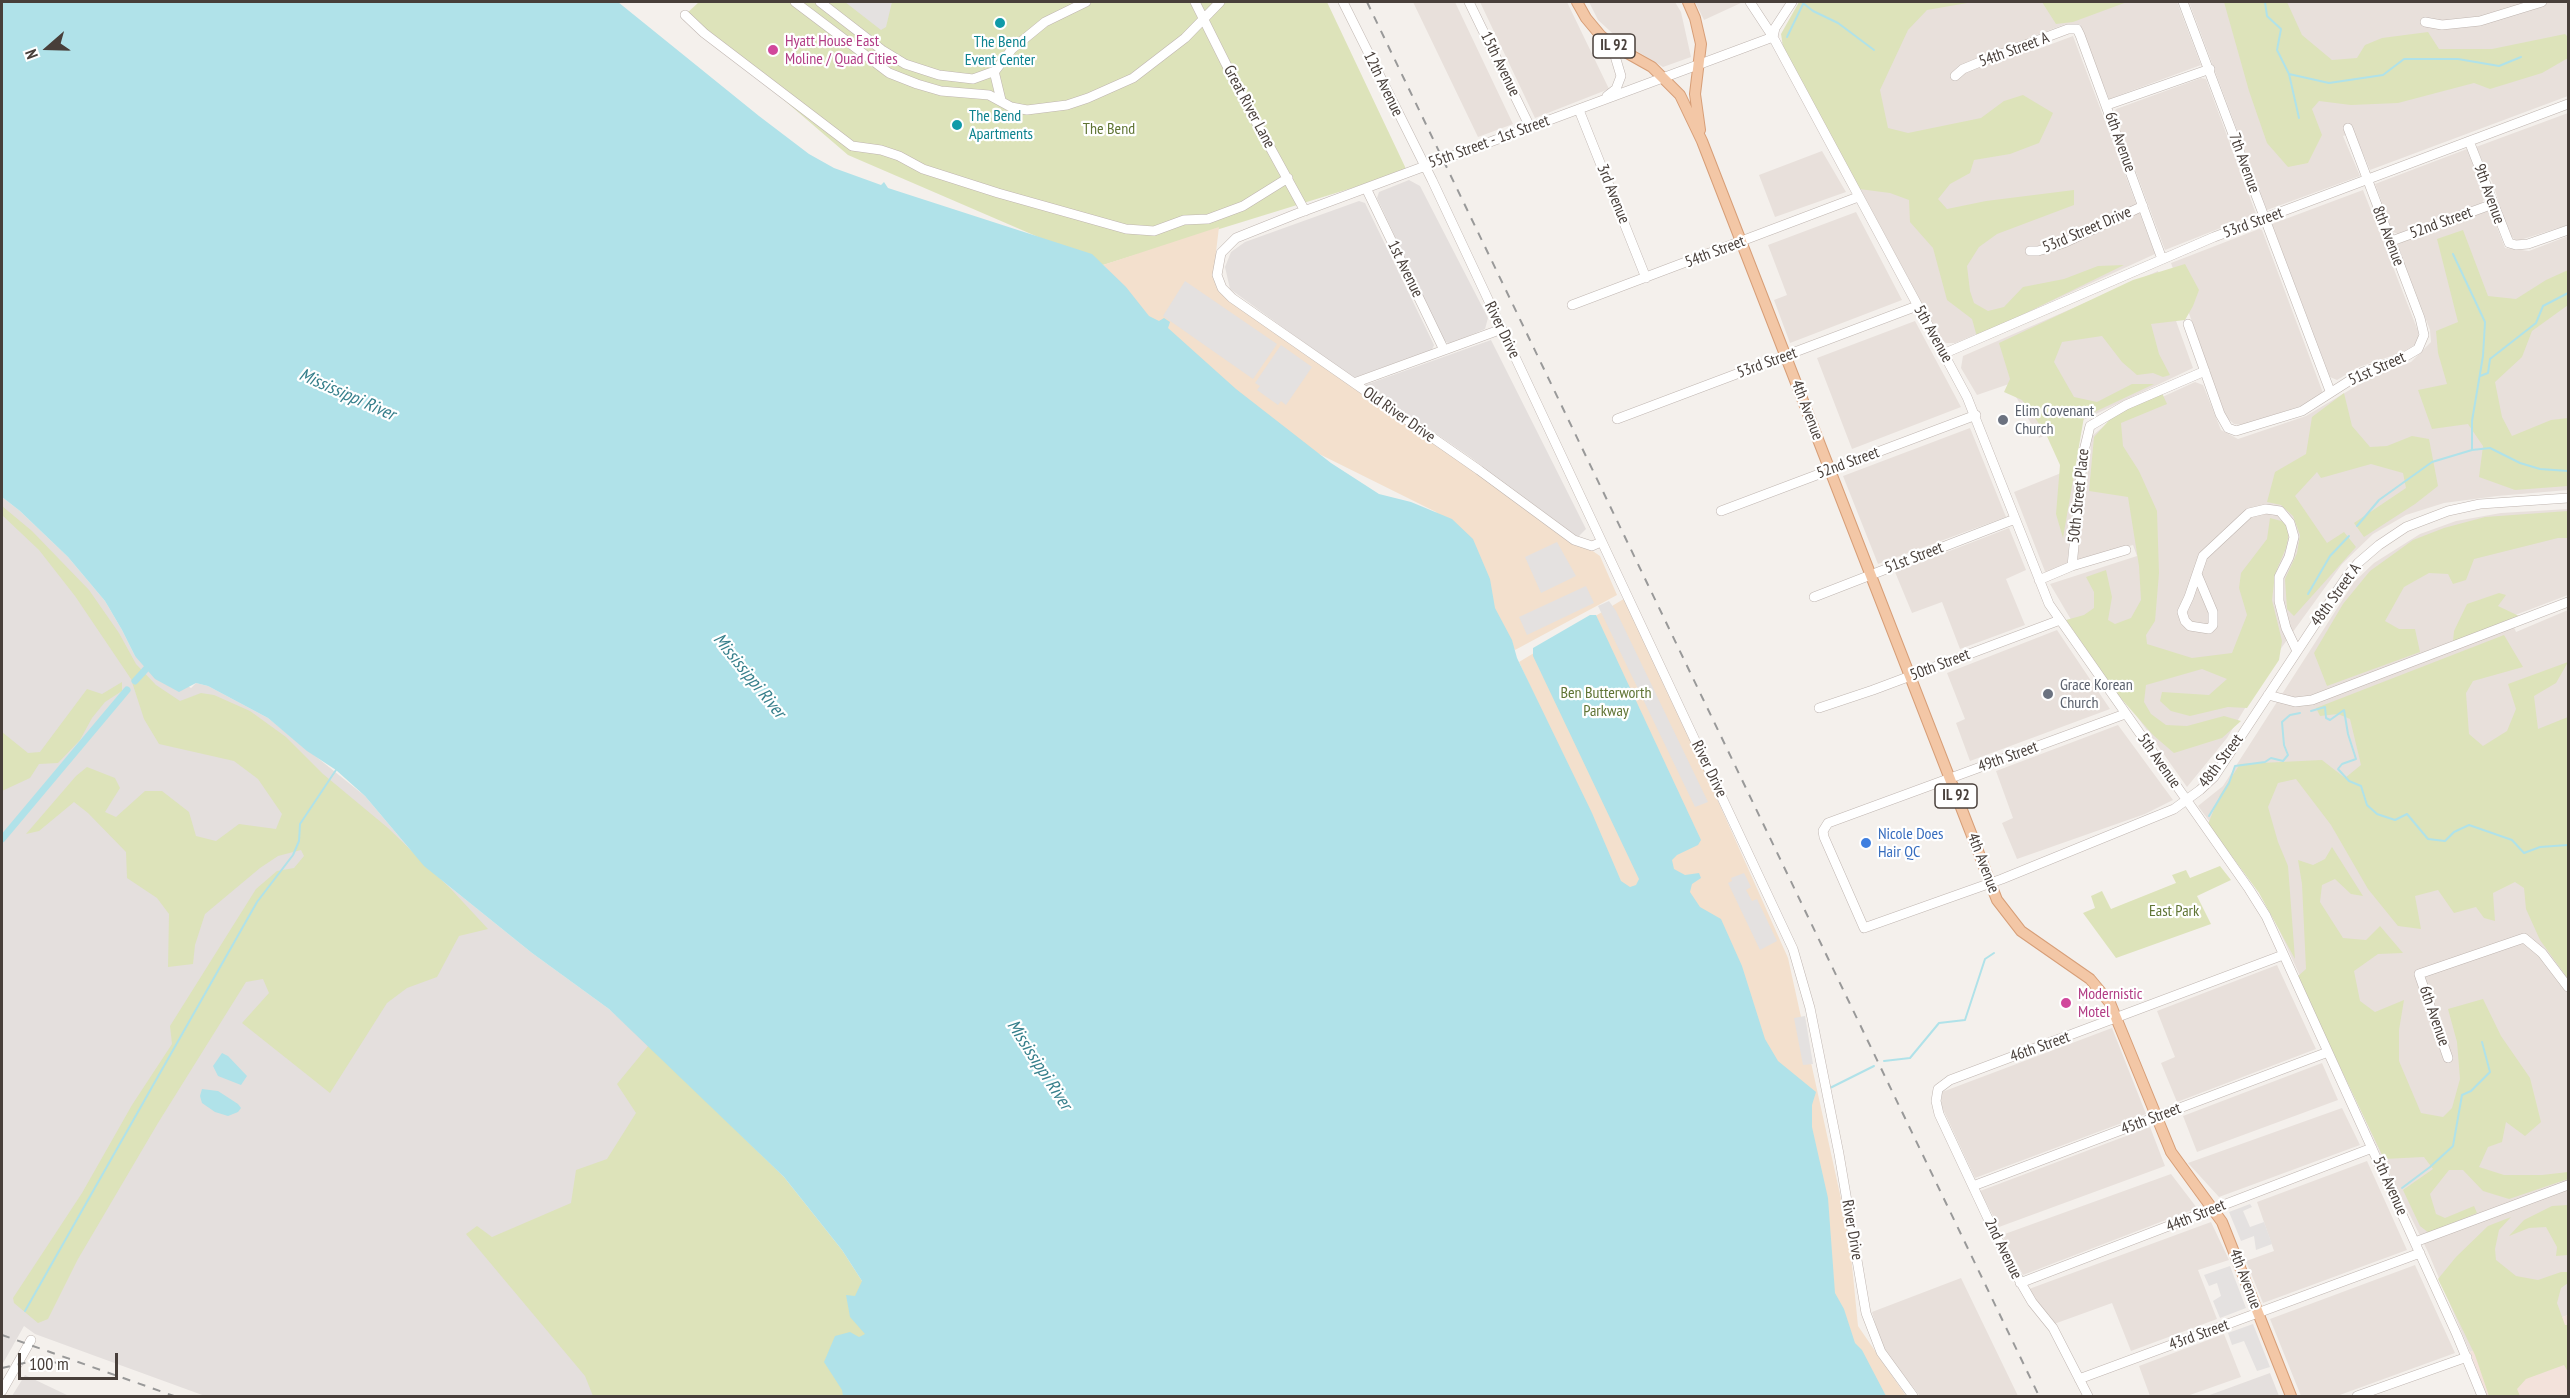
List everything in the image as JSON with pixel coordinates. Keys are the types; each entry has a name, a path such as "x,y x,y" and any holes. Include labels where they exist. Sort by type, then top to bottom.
{"main road":[{"name":"IL 92","path":"1577,2 1586,18 1611,45 1652,67 1664,77"},
{"name":"IL 92","path":"1688,2 1698,28 1701,44 1698,63"},
{"name":"4th Avenue","path":"1698,63 1695,94 1702,141"},
{"name":"4th Avenue","path":"1664,77 1680,95 1702,141 1989,882 2002,909 2013,924 2030,939 2090,979 2104,994 2118,1018 2171,1152 2222,1222 2291,1396"}],"street":[{"path":"795,2 889,73 941,91 978,93 1001,100 1011,107 1027,110 1067,105 1133,78 1185,38 1220,2"},
{"path":"820,2 882,50 905,64 957,79 973,79 993,72 1026,35 1066,10 1086,2"},
{"name":"Great River Lane","path":"1195,2 1243,98 1305,211"},
{"name":"12th Avenue","path":"1343,2 1425,166"},
{"name":"15th Avenue","path":"1469,2 1530,127"},
{"name":"5th Avenue","path":"1749,2 1773,37 1976,415 2049,604 2258,902 2420,1253 2482,1396"},
{"path":"1773,37 1775,28 1792,2"},
{"name":"7th Avenue","path":"2183,2 2330,391"},
{"path":"2425,22 2442,25 2480,21 2542,2"},
{"path":"685,15 852,146 881,150 899,156 923,169 1126,229 1154,231 1184,220 1209,219 1243,206 1288,178"},
{"name":"54th Street A","path":"1955,76 1963,69 1980,62 2068,29 2074,29"},
{"name":"6th Avenue","path":"2074,29 2080,35 2107,105 2162,259"},
{"path":"1600,101 1616,89 1621,76 1615,56 1601,36"},
{"name":"55th Street - 1st Street","path":"1218,263 1221,253 1236,238 1698,63 1773,37"},
{"path":"2107,105 2210,69"},
{"path":"993,72 1001,100"},
{"name":"53rd Street","path":"1943,354 2162,259 2568,104"},
{"name":"3rd Avenue","path":"1579,110 1646,278"},
{"name":"8th Avenue","path":"2348,128 2389,242 2420,318 2424,334 2422,344"},
{"name":"9th Avenue","path":"2469,141 2505,238 2512,244 2528,244 2568,230"},
{"name":"River Drive","path":"1425,166 1570,470 1601,542 1793,949 1810,1008 1839,1154 1866,1313 1881,1352 1913,1396"},
{"name":"1st Avenue","path":"1366,188 1444,350"},
{"name":"54th Street","path":"1572,305 1858,197"},
{"name":"52nd Street","path":"2389,242 2493,204"},
{"name":"53rd Street Drive","path":"2030,251 2038,251 2064,243 2143,206"},
{"name":"Old River Drive","path":"1218,263 1219,281 1232,298 1479,470 1574,540 1592,546 1601,542"},
{"name":"53rd Street","path":"1617,418 1917,306"},
{"path":"2188,324 2205,371"},
{"path":"1354,383 1502,328"},
{"name":"51st Street","path":"2205,371 2225,424 2232,430 2247,430 2302,411 2363,372 2408,356 2422,344"},
{"name":"50th Street Place","path":"2072,566 2083,455 2090,426 2126,405 2205,371"},
{"name":"52nd Street","path":"1721,511 1976,415"},
{"name":"48th Street A","path":"2268,695 2358,563 2406,527 2435,514 2463,507 2568,498"},
{"path":"2197,574 2213,612 2213,625 2209,628 2190,626 2185,621 2182,612 2203,556 2242,518 2257,510 2280,511 2290,523 2294,537 2289,557 2279,577 2279,601 2286,628 2297,651"},
{"name":"51st Street","path":"1814,597 2015,519"},
{"path":"2039,580 2072,566 2126,550"},
{"path":"2268,695 2295,702 2312,700 2568,602"},
{"name":"50th Street","path":"1819,708 2060,620"},
{"name":"48th Street","path":"1864,928 2002,879 2157,818 2187,801 2214,777 2268,695"},
{"name":"49th Street","path":"1864,928 1826,844 1823,831 1825,827 1834,820 2126,714"},
{"name":"6th Avenue","path":"2448,1058 2419,974 2524,938 2532,943 2568,987"},
{"name":"46th Street","path":"1936,1093 1941,1084 1950,1080 2283,955"},
{"name":"45th Street","path":"1973,1186 2328,1052"},
{"name":"2nd Avenue","path":"1936,1093 1939,1114 2020,1283 2053,1328 2088,1396"},
{"name":"44th Street","path":"2020,1283 2372,1148"},
{"path":"2415,1242 2568,1185"},
{"name":"43rd Street","path":"2079,1379 2420,1253"},
{"path":"2,1391 31,1340"},
{"path":"2357,1396 2467,1357"}],"shaded area":[{"path":"845,2 892,2 886,27 881,30"},
{"path":"1413,2 1455,2 1513,124 1478,137"},
{"path":"1480,2 1567,2 1609,89 1535,118"},
{"path":"1589,2 1675,2 1681,12 1691,57 1663,67 1622,42 1598,20"},
{"path":"1695,2 1743,2 1704,20"},
{"path":"1802,2 2177,2 2201,65 2109,99 2080,24 2066,24 2028,38 2033,51 2073,36 2155,254 2017,317 1955,343 1946,343 1941,339 1782,43 1783,31"},
{"path":"2189,2 2568,2 2568,96 2370,170 2354,132 2343,136 2360,176 2267,210"},
{"path":"2201,78 2206,79 2256,214 2165,250 2114,113 2116,109"},
{"path":"2568,113 2568,225 2517,241 2509,235 2493,184 2476,147"},
{"path":"2467,149 2486,195 2482,203 2398,234 2393,232 2375,184"},
{"path":"1822,151 1846,192 1775,217 1759,175"},
{"path":"1409,180 1420,186 1488,318 1485,329 1450,344 1444,341 1377,198 1379,192"},
{"path":"2363,190 2418,331 2418,343 2403,352 2359,367 2337,380 2330,377 2272,224"},
{"path":"1359,201 1365,203 1434,345 1432,350 1353,378 1230,289 1225,267 1231,252 1245,242"},
{"path":"2490,209 2505,248 2529,251 2568,236 2568,490 2444,503 2406,515 2373,534 2342,564 2282,647 2227,738 2187,787 2083,640 2050,584 2137,556 2133,545 2077,561 2092,436 2110,421 2195,382 2203,385 2221,430 2238,439 2306,416 2368,379 2411,362 2431,342 2430,330 2397,244"},
{"path":"1856,212 1902,300 1790,343 1774,300 1787,295 1768,245"},
{"path":"2259,229 2262,230 2323,393 2301,406 2242,425 2234,424 2226,417 2171,263"},
{"path":"2158,271 2193,368 2081,421 2039,438 2009,384 1977,395 1961,368 1963,356"},
{"path":"1185,281 1277,344 1253,379 1163,316"},
{"path":"1915,321 1961,407 1852,449 1817,358"},
{"path":"1491,340 1586,529 1578,537 1470,457 1365,385"},
{"path":"1281,345 1312,367 1286,405 1281,401 1278,405 1257,390 1260,386 1255,383"},
{"path":"1970,428 2006,517 1878,564 1843,476"},
{"path":"2076,467 2067,565 2046,574 2014,492"},
{"path":"2,497 68,557 105,601 135,656 191,688 196,683 208,686 268,718 365,796 424,866 532,953 609,1009 649,1045 693,1091 843,1396 205,1396 35,1334 24,1326 2,1365"},
{"path":"2568,509 2568,595 2510,617 2516,632 2568,610 2568,1315 2470,1352 2428,1252 2385,1164 2262,892 2198,806 2223,786 2354,582 2374,563 2420,534 2456,521 2501,513"},
{"path":"2009,528 2026,570 2006,579 2025,625 1960,649 1942,602 1912,613 1895,572"},
{"path":"1557,542 1576,576 1541,593 1525,557"},
{"path":"1586,586 1594,603 1527,635 1519,617"},
{"path":"1609,601 1616,611 1708,802 1695,807 1598,606"},
{"path":"2057,630 2110,709 1970,761 1956,723 1965,719 1947,673"},
{"path":"2118,725 2173,800 2145,814 2017,859 2002,823 2013,818 1996,771"},
{"path":"1744,873 1751,887 1746,890 1752,901 1757,899 1777,941 1760,950 1728,883 1732,881 1731,878"},
{"path":"2277,965 2316,1049 2177,1102 2161,1063 2175,1057 2157,1011"},
{"path":"1805,1016 1813,1064 1803,1065 1794,1018"},
{"path":"2112,1028 2146,1114 1975,1178 1941,1105 1942,1092"},
{"path":"2322,1063 2338,1100 2197,1152 2183,1116"},
{"path":"2342,1108 2360,1145 2219,1197 2188,1163"},
{"path":"2150,1127 2165,1166 1999,1227 1980,1191"},
{"path":"2367,1161 2407,1250 2263,1303 2246,1261 2274,1251 2257,1202"},
{"path":"2171,1174 2197,1208 2023,1275 2002,1235"},
{"path":"2250,1204 2252,1207 2243,1211 2250,1227 2264,1222 2272,1244 2256,1250 2254,1236 2241,1241 2229,1212"},
{"path":"2211,1222 2229,1260 2198,1270 2217,1319 2131,1351 2112,1303 2054,1324 2029,1289"},
{"path":"2415,1265 2455,1353 2337,1396 2301,1396 2270,1319"},
{"path":"2230,1266 2246,1308 2220,1318 2213,1301 2221,1296 2217,1283 2209,1286 2204,1275"},
{"path":"1961,1278 2018,1396 1920,1396 1886,1353 1872,1312"},
{"path":"2568,1315 2568,1396 2487,1396 2470,1352"},
{"path":"2253,1324 2270,1367 2257,1371 2244,1341 2232,1345 2228,1333"},
{"path":"2224,1334 2241,1377 2187,1396 2150,1396 2139,1366"},
{"path":"2270,1373 2279,1396 2207,1396"},
{"path":"25,1375 69,1396 12,1396"}],"green space":[{"name":"The Bend","path":"699,2 1327,2 1407,171 1103,265 848,155 685,15"},
{"path":"1799,2 1973,2 1927,10 1908,30 1880,90 1888,128 1908,133 1981,118 2004,101 2023,95 2053,113 2039,143 2010,154 1974,160 1970,173 1950,184 1938,199 1947,209 1986,201 2074,190 2074,205 1997,234 1979,247 1967,266 1974,303 1988,311 2004,307 2023,287 2064,279 2098,266 2124,265 1977,337 1972,319 1947,300 1933,248 1910,222 1909,200 1890,193 1859,189 1784,52 1781,34"},
{"path":"2042,2 2127,2 2073,22 2056,24"},
{"path":"2224,2 2287,2 2302,35 2332,60 2357,58 2365,45 2382,38 2428,32 2439,49 2492,49 2565,34 2568,37 2568,58 2542,73 2490,89 2474,83 2398,103 2351,105 2319,101 2312,109 2322,135 2308,163 2288,167 2267,143 2249,91"},
{"path":"2463,230 2488,296 2516,299 2546,280 2568,270 2568,305 2532,331 2522,357 2495,382 2502,417 2512,436 2551,420 2568,418 2568,486 2515,490 2479,477 2483,446 2468,424 2432,429 2418,390 2447,384 2438,353 2436,331 2458,322 2437,239"},
{"path":"2185,264 2199,290 2193,306 2185,320 2151,324 2159,354 2170,375 2163,377 2153,373 2137,375 2122,362 2102,336 2062,342 2054,362 2074,397 2097,402 2132,384 2154,384 2084,417 2063,538 2056,514 2060,465 2045,432 2022,400 2004,392 2010,379 1999,343 2133,280"},
{"path":"2162,393 2167,404 2121,423 2123,446 2139,471 2157,511 2159,573 2155,621 2146,635 2147,644 2192,658 2232,653 2247,615 2239,588 2241,573 2267,539 2270,518 2285,522 2289,533 2286,548 2275,574 2272,600 2282,641 2279,660 2247,708 2228,707 2190,716 2171,711 2160,701 2162,692 2209,695 2227,679 2202,669 2146,685 2144,702 2151,714 2166,725 2187,726 2224,716 2241,721 2222,738 2174,753 2153,735 2118,695 2066,620 2084,615 2094,608 2094,592 2086,577 2106,570 2112,597 2108,620 2115,624 2131,618 2141,600 2139,566 2128,497 2089,491 2094,437 2113,416"},
{"path":"2344,393 2352,426 2370,447 2387,446 2412,436 2429,439 2438,486 2364,537 2354,523 2406,488 2403,473 2371,464 2321,478 2317,472 2295,496 2327,543 2344,532 2356,547 2294,616 2287,609 2285,579 2297,553 2300,535 2293,516 2281,505 2267,502 2275,472 2306,454 2312,417"},
{"path":"2,506 32,531 89,590 119,633 136,664 156,685 180,701 201,693 214,695 250,711 286,737 323,774 388,828 450,888 488,929 459,936 437,977 407,988 387,1003 330,1093 242,1023 269,993 263,979 246,982 158,1123 78,1259 48,1319 38,1323 14,1303 13,1298 82,1193 132,1105 172,1044 170,1026 256,889 277,871 294,868 304,856 301,850 278,856 260,868 205,914 195,945 193,964 168,967 169,914 157,898 127,878 126,852 88,813 74,802 39,831 26,834 76,776 87,767 115,778 120,788 105,812 116,817 145,791 162,791 189,812 196,836 216,841 239,824 276,829 282,814 258,779 234,761 159,744 144,719 131,679 75,596 39,550 2,515"},
{"path":"2568,511 2568,538 2558,538 2474,559 2466,580 2453,584 2448,574 2429,573 2404,587 2385,621 2399,629 2415,629 2420,652 2327,686 2314,653 2343,604 2370,571 2413,540 2444,528 2485,517"},
{"path":"2499,593 2506,595 2498,606 2519,616 2453,642 2454,631 2467,604"},
{"path":"2504,635 2523,667 2473,681 2466,693 2469,734 2483,746 2507,731 2516,709 2508,684 2568,662 2556,683 2534,696 2538,729 2568,717 2568,979 2540,940 2526,909 2524,888 2515,882 2493,893 2495,921 2484,918 2476,907 2454,913 2438,890 2415,896 2421,929 2398,926 2368,889 2331,825 2296,779 2278,783 2268,807 2288,866 2295,959 2259,893 2208,824 2220,795 2240,764 2322,760 2345,778 2361,765 2350,719 2338,714 2320,716 2316,708"},
{"path":"122,682 122,691 105,702 92,718 80,740 58,763 39,764 30,778 2,791 2,732 28,753 40,752 87,689 102,694"},
{"path":"2332,847 2363,896 2351,894 2335,879 2322,885 2320,902 2343,938 2366,940 2380,926 2403,953 2378,954 2354,971 2360,1001 2375,1012 2404,1000 2399,1030 2399,1061 2421,1113 2443,1117 2452,1108 2460,1079 2457,1042 2448,1009 2483,999 2501,1036 2530,1078 2541,1122 2525,1136 2506,1122 2502,1142 2488,1147 2479,1167 2504,1175 2568,1172 2568,1179 2509,1199 2483,1191 2463,1170 2449,1170 2430,1194 2436,1214 2445,1218 2474,1206 2477,1213 2429,1233 2420,1226 2403,1190 2433,1169 2424,1157 2384,1159 2297,977 2306,969 2302,884 2298,860 2313,865 2325,859"},
{"name":"East Park","path":"2220,866 2231,880 2197,896 2211,924 2116,958 2083,913 2095,908 2091,896 2102,891 2111,909 2176,883 2172,875 2186,870 2190,878"},
{"path":"649,1045 784,1177 842,1250 862,1281 898,1396 593,1396 585,1376 466,1234 477,1226 492,1237 571,1203 576,1170 607,1159 636,1113 617,1084"},
{"path":"2568,1205 2568,1255 2556,1256 2557,1247 2546,1227 2529,1228 2509,1236 2524,1220 2552,1206"},
{"path":"2511,1217 2499,1230 2495,1249 2496,1260 2516,1276 2538,1280 2561,1272 2568,1272 2568,1283 2561,1288 2557,1303 2565,1325 2568,1325 2568,1372 2564,1365 2526,1379 2517,1389 2520,1396 2489,1396 2475,1355 2438,1279 2456,1257 2488,1226"}],"sand":[{"path":"1219,227 1216,252 1220,290 1276,334 1600,556 1617,595 1515,650 1493,621 1436,512 1285,437 1149,317 1103,265"},
{"name":"Ben Butterworth Parkway","path":"1627,597 1788,958 1849,1235 1858,1326 1906,1396 1877,1396 1621,887 1519,662"}],"water":[{"name":"Mississippi River","path":"2,2 618,2 759,116 809,154 834,168 881,185 884,182 888,188 1092,254 1126,287 1149,316 1159,321 1164,318 1170,322 1168,328 1236,389 1331,463 1379,494 1411,502 1452,519 1473,539 1490,579 1495,608 1512,640 1517,658 1592,813 1621,881 1630,887 1636,885 1639,879 1533,656 1533,648 1590,615 1596,615 1701,840 1698,845 1677,855 1672,860 1674,869 1685,875 1699,873 1701,878 1692,884 1690,892 1700,907 1721,919 1742,966 1765,1039 1778,1061 1816,1092 1812,1105 1812,1127 1828,1198 1835,1293 1844,1309 1855,1343 1862,1350 1886,1396 843,1396 842,1390 824,1362 835,1336 850,1332 859,1337 865,1334 850,1317 846,1295 855,1296 862,1281 842,1250 784,1177 609,1009 532,953 424,866 365,796 336,770 307,751 268,718 208,686 196,683 179,692 155,679 135,656 105,601 68,557 2,497"},
{"path":"222,1053 228,1056 247,1076 241,1085 218,1076 213,1066"},
{"path":"202,1089 218,1091 241,1108 238,1112 228,1116 215,1112 202,1103 200,1096"}],"waterway":[{"path":"1787,37 1804,2"},
{"path":"2265,2 2267,16 2281,29 2277,50 2289,74 2299,118"},
{"path":"1803,3 1813,11 1838,23 1874,50"},
{"path":"2289,74 2329,83 2383,75 2404,59 2458,59 2499,66 2521,57"},
{"path":"2453,254 2485,322 2483,356 2472,421 2472,450"},
{"path":"2480,376 2488,373 2490,359 2536,323 2543,306 2568,293"},
{"path":"2357,526 2379,500 2432,462 2472,450 2490,448 2520,463 2540,469 2568,471"},
{"path":"2308,594 2330,556 2349,536"},
{"path":"135,681 146,669"},
{"path":"2,839 127,690"},
{"path":"2311,711 2325,707 2326,718 2330,720 2344,710 2348,734 2356,759 2342,764 2338,769 2349,781 2361,786 2367,805 2377,814 2395,820 2407,814 2428,839 2445,841 2454,832 2469,825 2512,840 2524,853 2540,847 2568,845"},
{"path":"2209,816 2229,783 2235,766 2265,762 2271,758 2283,761 2288,755 2284,745 2282,722 2290,715 2300,713"},
{"path":"25,1311 257,902 293,855 299,841 300,824 336,770"},
{"path":"1884,1061 1910,1058 1939,1023 1965,1020 1985,959 1994,953"},
{"path":"2402,1188 2453,1146 2462,1095 2471,1091 2490,1072 2482,1042"},
{"path":"1830,1088 1874,1066"}],"railway":[{"path":"1367,2 2039,1396"},
{"path":"2,1335 174,1396"},
{"path":"2,1368 33,1361 62,1363"}],"place":[{"name":"The Bend Event Center","path":"1000,23"},
{"name":"Hyatt House East Moline / Quad Cities","path":"773,50"},
{"name":"The Bend Apartments","path":"957,125"},
{"name":"Elim Covenant Church","path":"2003,420"},
{"name":"Grace Korean Church","path":"2048,694"},
{"name":"Nicole Does Hair QC","path":"1866,843"},
{"name":"Modernistic Motel","path":"2066,1003"}]}
